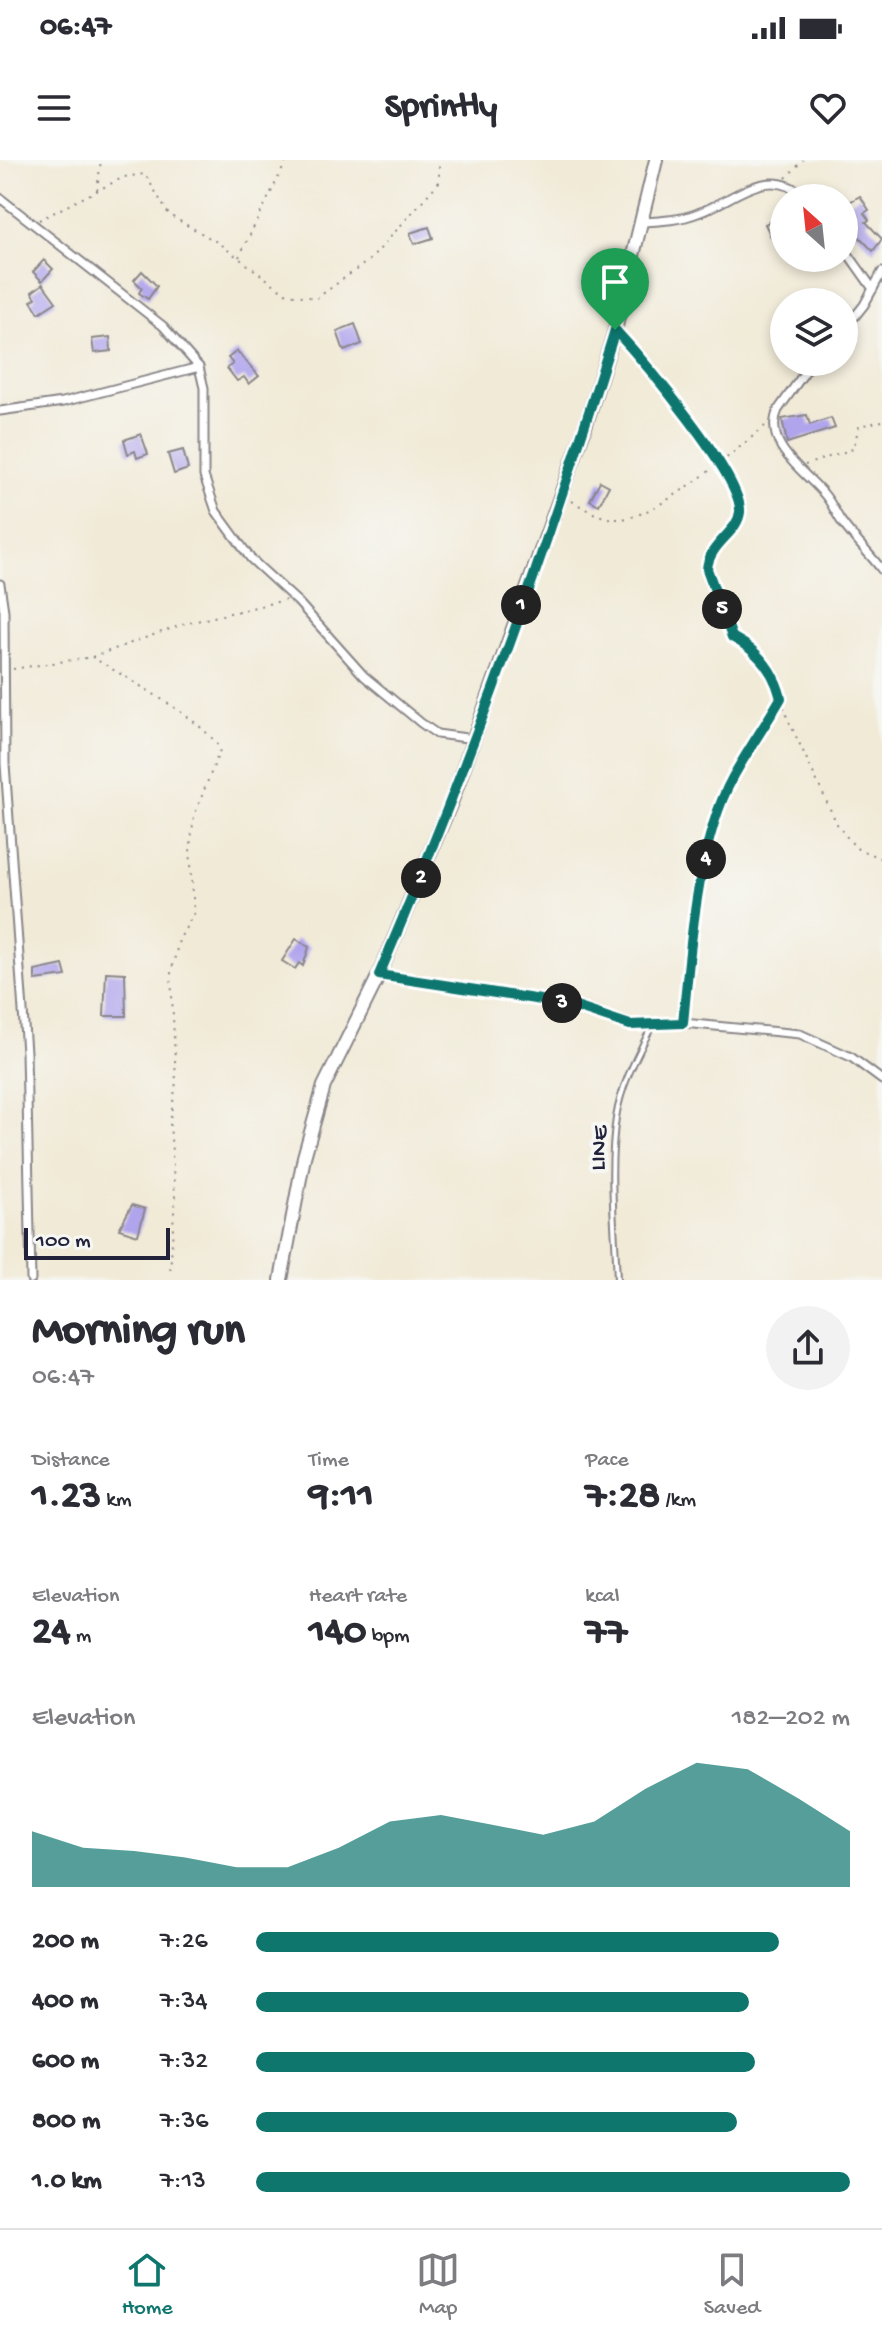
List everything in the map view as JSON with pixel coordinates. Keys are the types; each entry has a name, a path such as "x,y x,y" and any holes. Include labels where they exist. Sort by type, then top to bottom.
{"main road":[{"path":"281,1280 304,1157 324,1086 379,975 474,739 615,330 656,160"}],"street":[{"path":"642,222 695,215 753,185 786,184"},
{"path":"0,198 163,326 199,367 204,388 202,460 209,495 229,533 251,559 293,598 364,676 421,723 437,734 474,739"},
{"path":"858,268 873,289"},
{"path":"858,310 882,272"},
{"path":"0,411 72,400 199,367"},
{"path":"802,376 774,418 782,447 796,468 824,494 841,521 882,570"},
{"path":"0,584 4,671 2,764 26,1052 31,1280"},
{"path":"379,975 567,1004 630,1025 683,1023 800,1034 851,1057 882,1080"}],"lane":[{"name":"LINE","path":"617,1280 612,1163 616,1117 629,1073 652,1026"}],"path":[{"path":"97,190 101,160"},
{"path":"239,258 287,160"},
{"path":"34,222 131,174 145,174 169,215 239,258 287,294 317,298 372,258 435,188 440,176 439,160"},
{"path":"783,182 803,160"},
{"path":"615,330 663,382 718,463 740,506 740,513 708,559 710,584 732,637 746,644 768,666 838,826 856,848 882,859"},
{"path":"561,494 596,514 628,518 685,488 774,418"},
{"path":"796,468 851,450 856,444 859,426 882,421"},
{"path":"4,671 92,657 184,624 293,598"},
{"path":"92,657 142,686 201,728 220,750 192,824 194,913 179,940 171,973 176,1082 170,1123 175,1197 170,1273"},
{"path":"683,1023 696,902 714,829 732,778 781,698"}],"building":[{"path":"858,197 869,210 864,213 869,220 866,222 882,239 873,251 858,235"},
{"path":"429,227 433,238 414,244 410,233"},
{"path":"44,260 53,269 42,281 33,272"},
{"path":"142,271 157,286 148,299 139,293 142,288 134,280"},
{"path":"43,284 56,302 39,313 31,301 36,298 32,292"},
{"path":"355,324 362,344 344,351 337,331"},
{"path":"110,337 111,351 94,353 92,339"},
{"path":"237,351 259,376 249,384 244,377 237,381 227,368 233,364 228,358"},
{"path":"807,415 810,425 831,418 835,428 787,443 782,419"},
{"path":"141,434 148,454 137,458 135,451 128,454 124,440"},
{"path":"183,450 188,469 174,474 168,454"},
{"path":"600,481 609,486 599,505 590,500"},
{"path":"296,939 309,947 303,966 299,963 295,969 282,961"},
{"path":"63,965 66,976 35,980 35,971"},
{"path":"106,972 125,973 126,1016 104,1016"},
{"path":"132,1205 145,1209 138,1235 119,1229"}],"route":[{"path":"615,330 663,382 718,463 740,506 737,520 718,541 708,559 710,584 730,634 746,644 768,666 781,698 732,778 714,829 696,902 683,1023 652,1026 630,1025 567,1004 379,975 452,800 585,427 615,330"}]}
